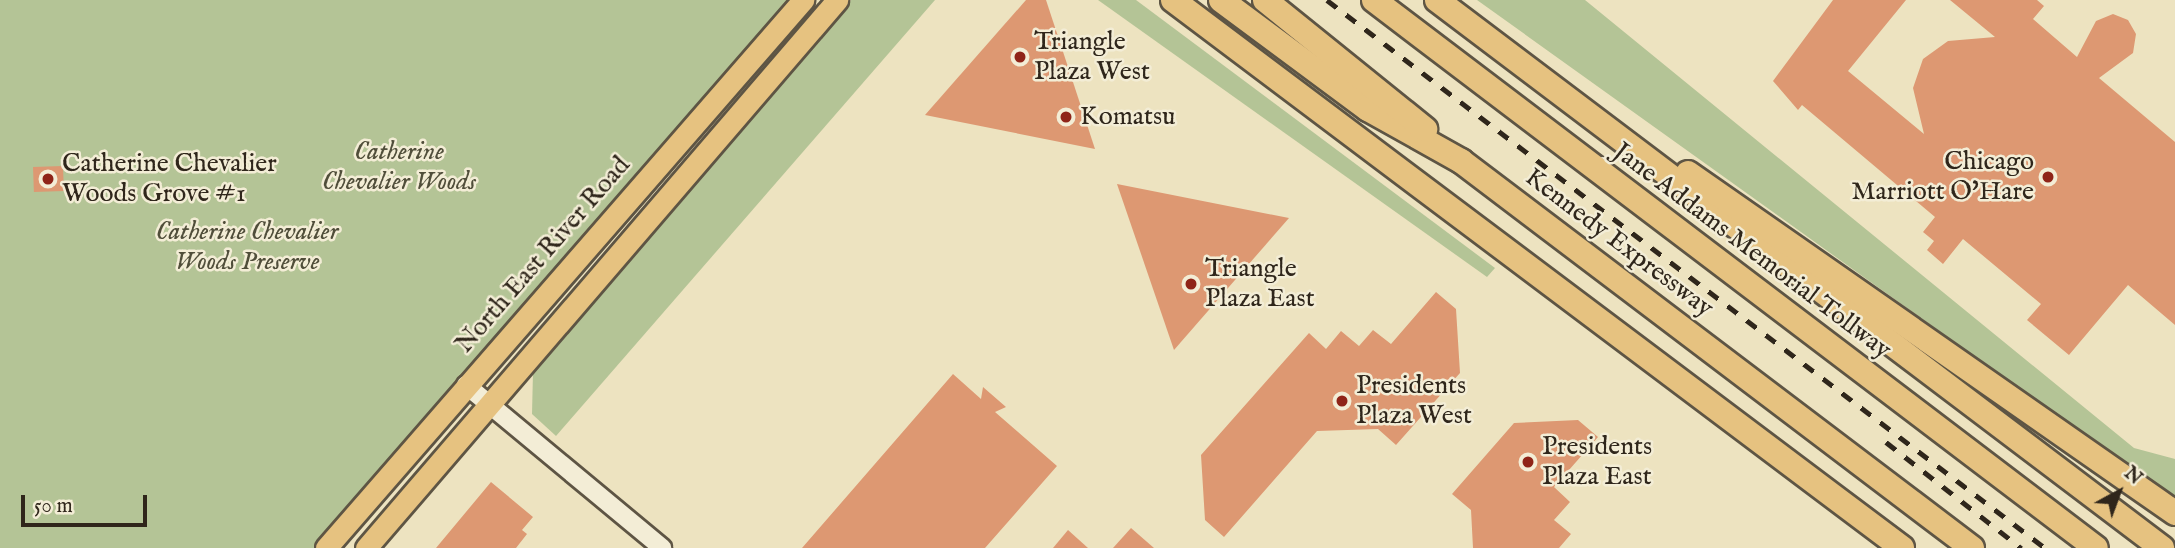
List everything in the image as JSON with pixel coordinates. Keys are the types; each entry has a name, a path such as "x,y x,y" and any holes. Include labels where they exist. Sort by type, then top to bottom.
{"highway":[{"path":"1173,0 1902,548"},
{"name":"Kennedy Expressway","path":"1221,0 1368,108 1461,161 1972,548"},
{"path":"1265,0 1461,161"},
{"name":"Jane Addams Memorial Tollway","path":"1374,0 2096,548"},
{"path":"1437,0 2162,548"},
{"path":"1542,80 1710,188 2175,513"}],"main road":[{"name":"North East River Road","path":"326,548 803,0"},
{"path":"366,548 492,407 837,0"}],"street":[{"path":"466,385 662,548"}],"green space":[{"name":"Catherine Chevalier Woods Preserve","path":"0,0 789,0 316,548 0,548"},
{"path":"851,0 935,0 556,436 532,414 533,372"},
{"path":"1098,0 1136,0 1495,268 1487,277"},
{"path":"1477,0 1585,0 2134,448 2175,459 2175,500"}],"building":[{"name":"Triangle Plaza West","path":"1026,0 1046,0 1095,149 925,115"},
{"name":"Chicago Marriott O'Hare","path":"1833,0 1906,0 1848,71 1924,134 1913,88 1923,59 1948,41 1995,37 1950,0 2037,0 2044,6 2033,19 2077,57 2096,21 2113,14 2128,20 2136,34 2133,53 2099,78 2175,142 2175,325 2128,285 2069,355 2027,320 2041,304 1963,239 1943,264 1927,250 1934,241 1923,232 1935,217 1802,105 1798,110 1773,81"},
{"name":"Catherine Chevalier Woods Grove #1","path":"63,166 64,191 34,192 33,167"},
{"name":"Triangle Plaza East","path":"1117,184 1289,218 1174,350"},
{"name":"Presidents Plaza West","path":"1436,292 1456,309 1460,373 1396,445 1378,429 1317,431 1224,537 1205,520 1201,455 1309,333 1326,349 1341,331 1359,346 1373,330 1391,344"},
{"path":"953,374 981,399 983,387 1006,407 995,412 1057,466 985,548 802,548"},
{"name":"Presidents Plaza East","path":"1578,420 1598,437 1554,487 1570,502 1554,520 1571,534 1559,548 1473,548 1471,510 1452,494 1514,423"},
{"path":"491,482 533,517 522,530 527,534 516,548 436,548"},
{"path":"1131,528 1154,548 1113,548"},
{"path":"1068,530 1088,548 1053,548"}],"railway":[{"path":"1327,0 2045,548"},
{"path":"1886,442 2021,548"}],"place":[{"name":"Triangle Plaza West","path":"1020,57"},
{"name":"Komatsu","path":"1066,117"},
{"name":"Chicago Marriott O'Hare","path":"2048,177"},
{"name":"Catherine Chevalier Woods Grove #1","path":"48,179"},
{"name":"Triangle Plaza East","path":"1191,284"},
{"name":"Presidents Plaza West","path":"1342,401"},
{"name":"Presidents Plaza East","path":"1528,462"}],"park label":[{"name":"Catherine Chevalier Woods","path":"399,167"}]}
